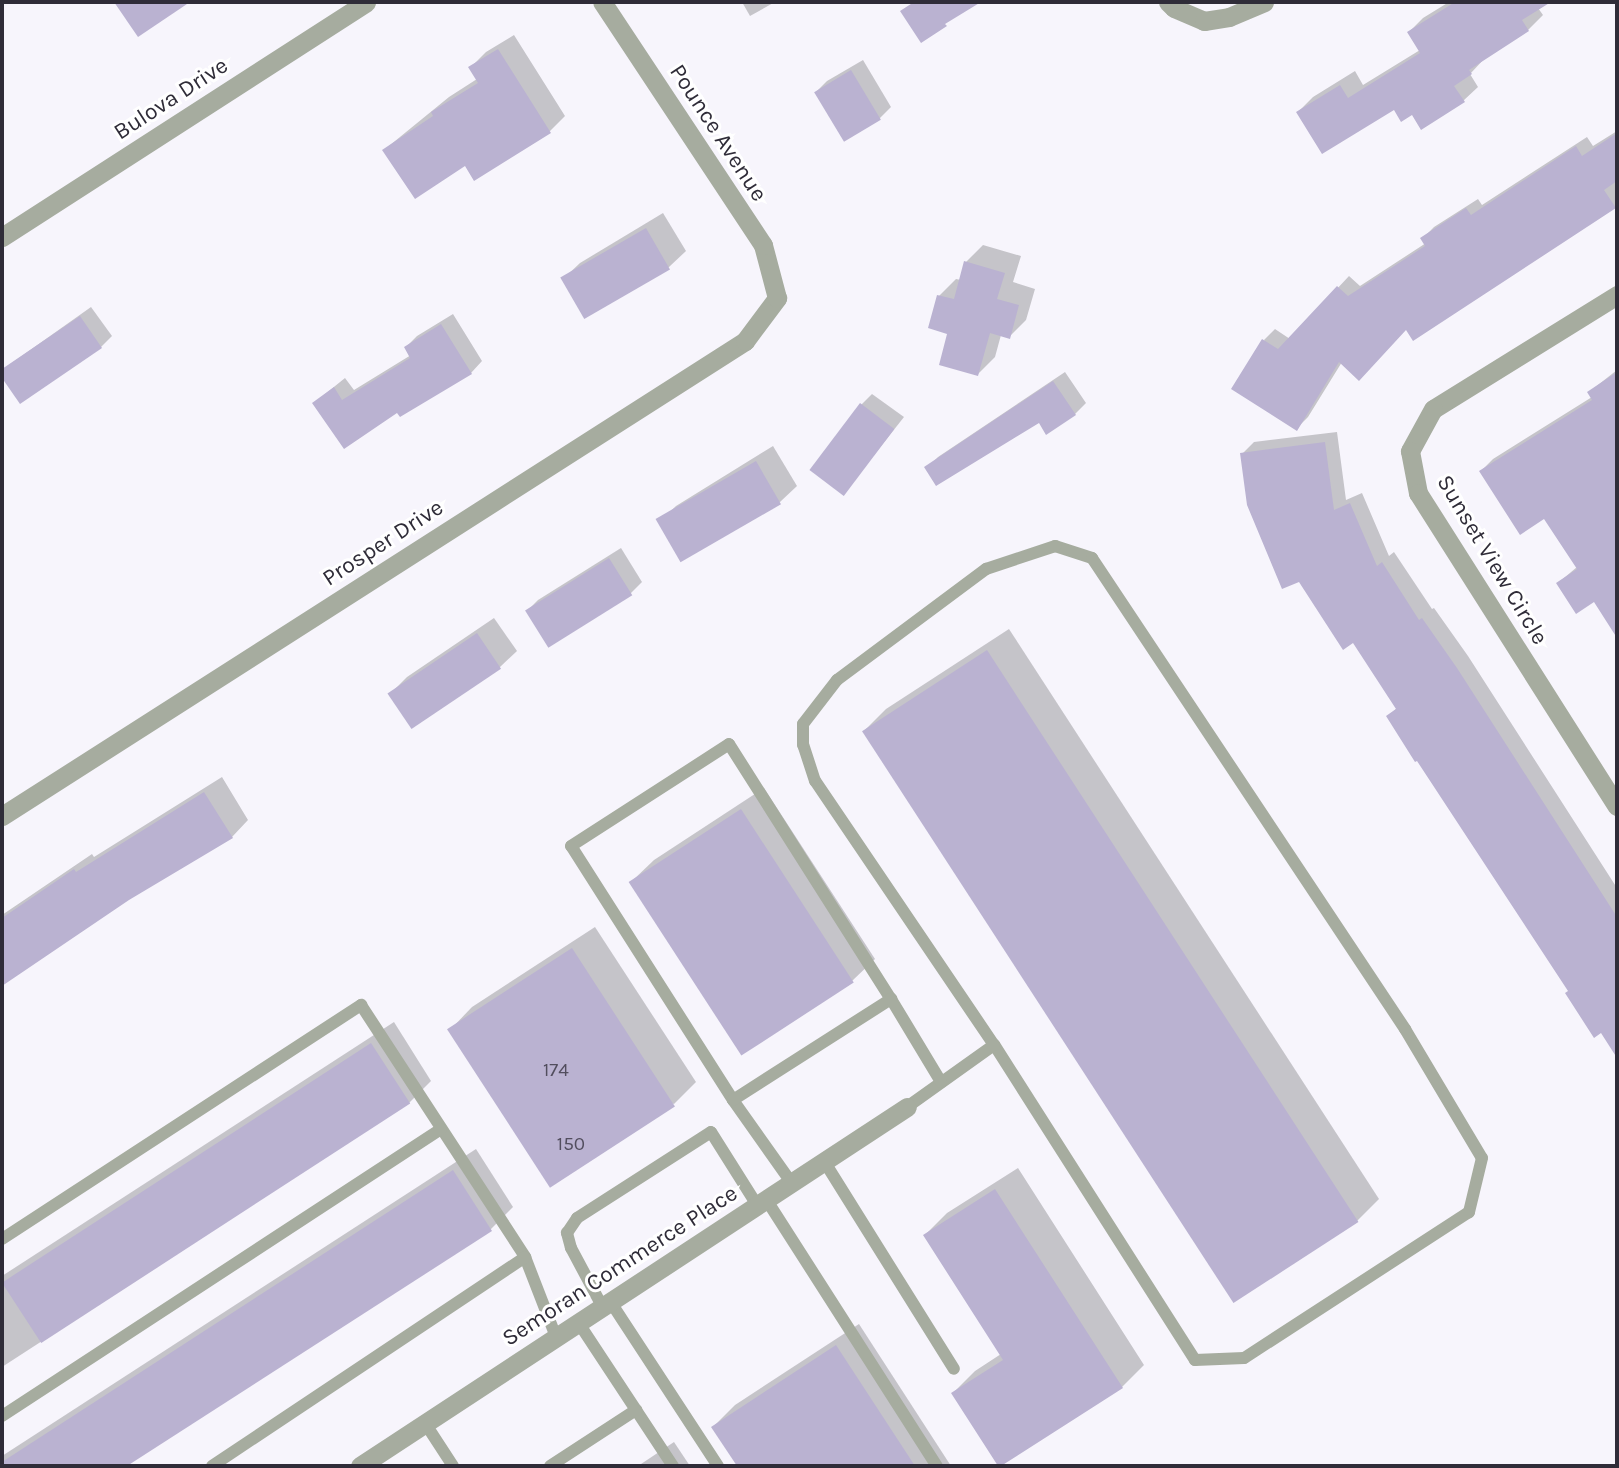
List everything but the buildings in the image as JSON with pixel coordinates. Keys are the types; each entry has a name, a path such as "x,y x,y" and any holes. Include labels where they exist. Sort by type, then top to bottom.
{"street":[{"name":"Bulova Drive","path":"2,237 366,2"},
{"name":"Pounce Avenue","path":"602,2 763,245 778,298"},
{"path":"1168,2 1174,8 1204,21 1229,17 1264,2"},
{"name":"Sunset View Circle","path":"1617,295 1433,409 1410,451 1418,493 1617,806"},
{"name":"Prosper Drive","path":"2,816 746,341 778,298"},
{"name":"Semoran Commerce Place","path":"360,1466 907,1107"}],"lane":[{"path":"1055,546 1092,558 1405,1029 1482,1158 1469,1212 1244,1358 1195,1360 994,1045 815,781 803,745 803,724 837,680 986,569 1055,546"},
{"path":"791,1182 733,1100 571,846 729,744 941,1082"},
{"path":"733,1100 891,999"},
{"path":"2,1239 361,1005 525,1257 556,1337"},
{"path":"907,1107 994,1045"},
{"path":"2,1416 441,1129"},
{"path":"718,1466 607,1304 571,1248 567,1233 577,1218 711,1132 761,1202 937,1466"},
{"path":"824,1161 954,1369"},
{"path":"212,1466 525,1257"},
{"path":"578,1322 673,1466"},
{"path":"550,1466 636,1410"},
{"path":"425,1423 453,1466"}]}
